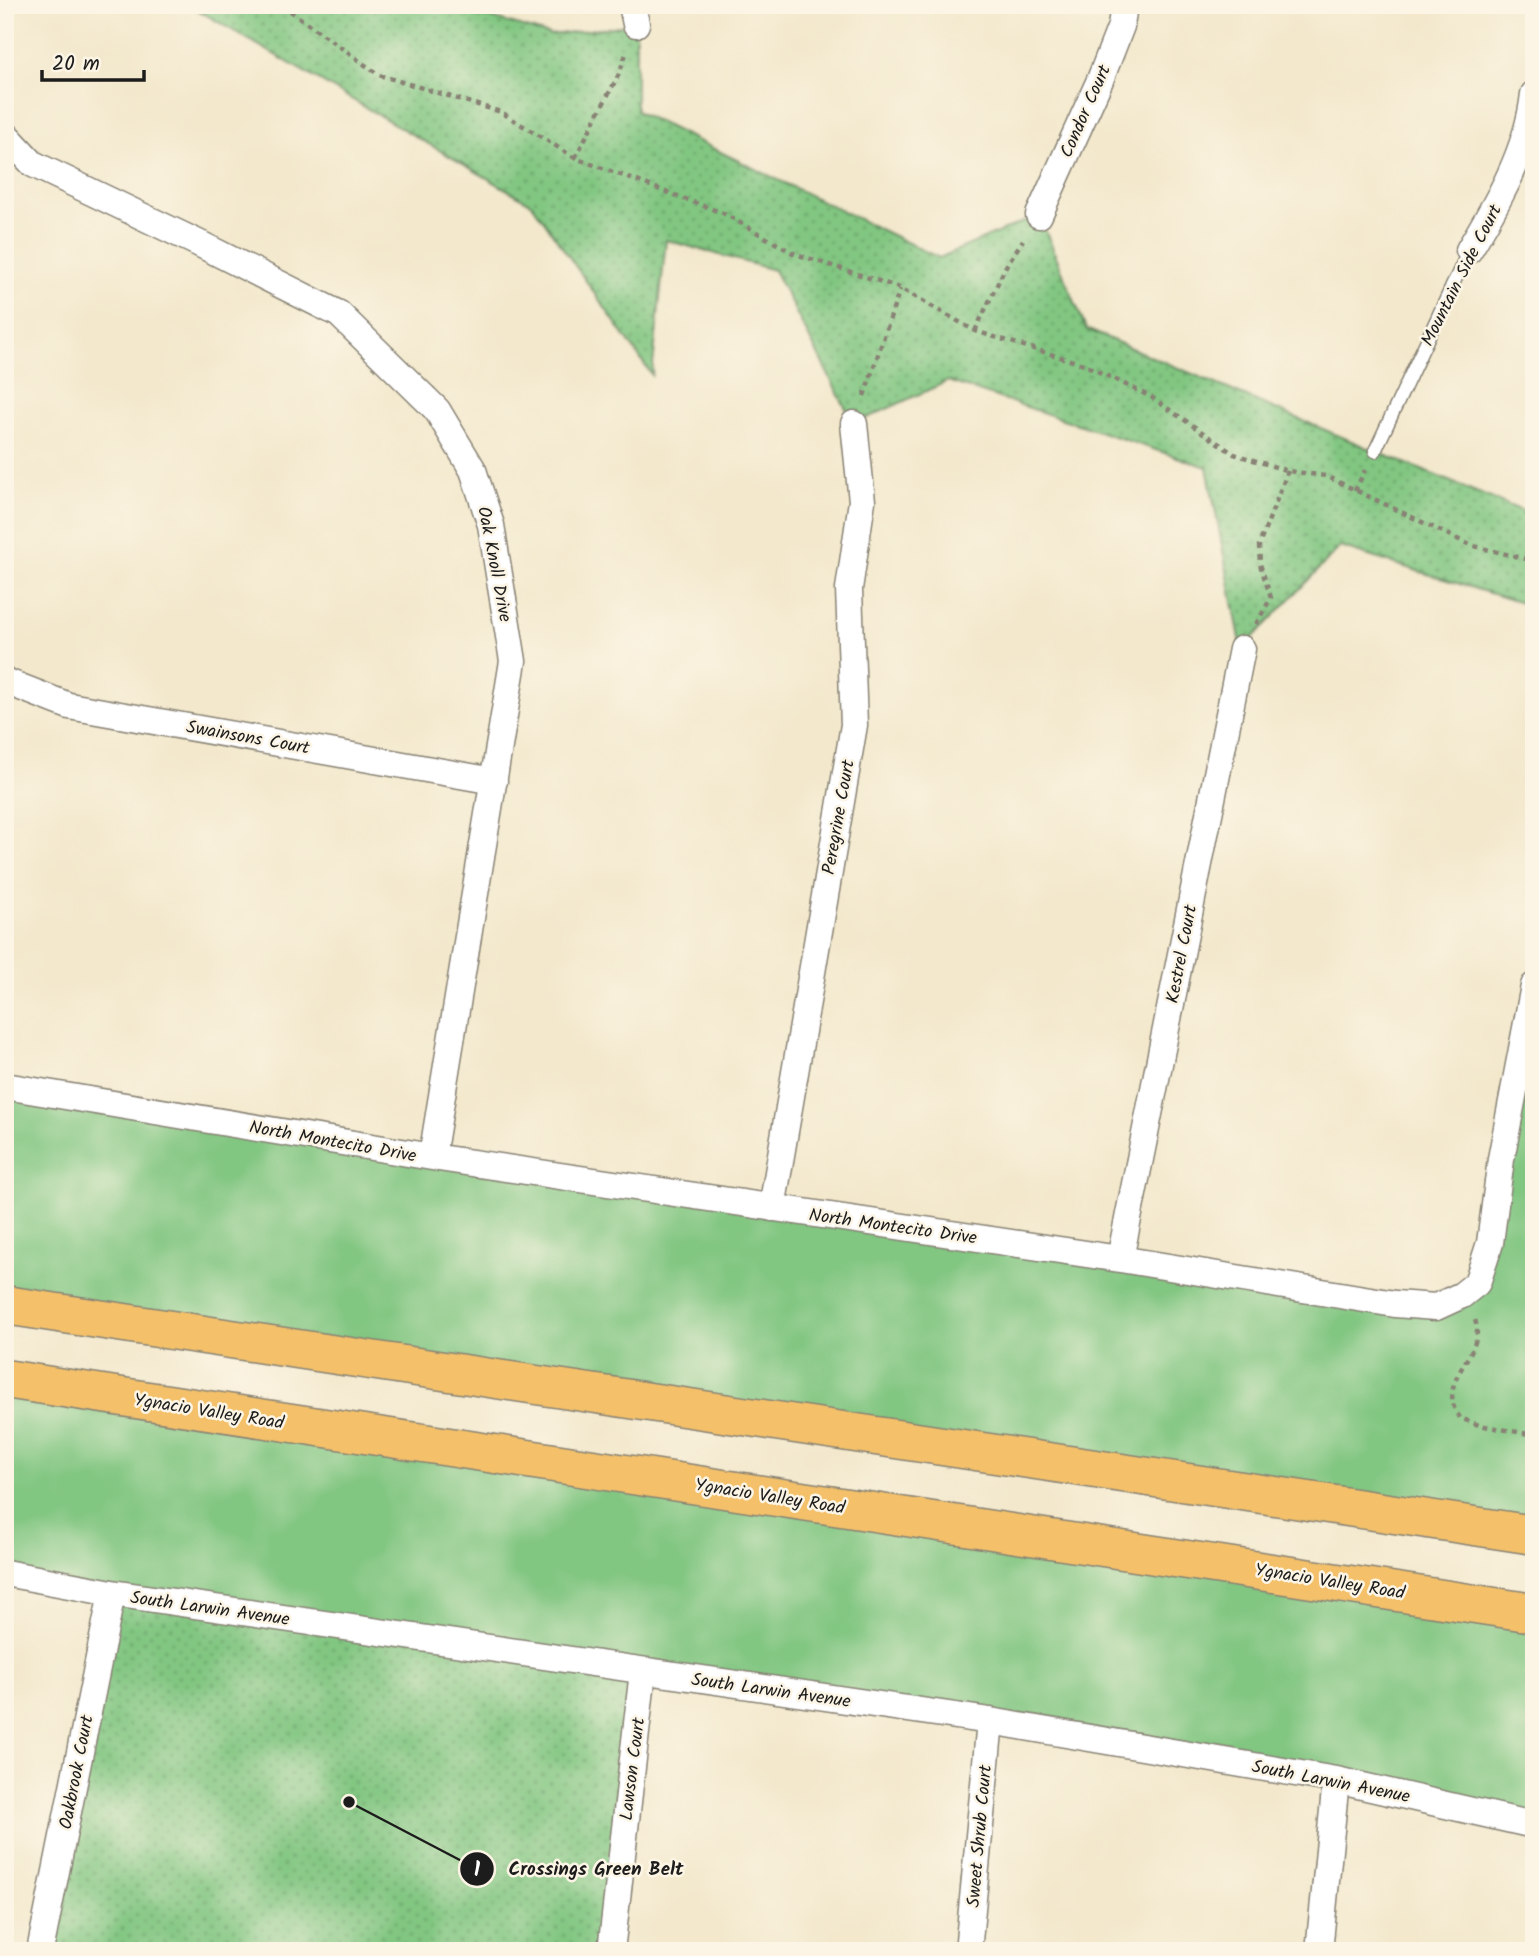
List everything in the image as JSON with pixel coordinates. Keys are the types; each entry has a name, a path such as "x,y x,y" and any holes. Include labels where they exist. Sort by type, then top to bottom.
{"highway":[{"path":"5,1305 1534,1535"},
{"name":"Ygnacio Valley Road","path":"5,1380 1534,1613"}],"street":[{"name":"Condor Court","path":"1040,215 1100,80 1121,26 1124,5"},
{"name":"Mountain Side Court","path":"1469,250 1502,195 1531,118 1534,94"},
{"name":"Oak Knoll Drive","path":"5,134 33,164 339,314 437,410 474,470 491,525 513,661 432,1157"},
{"name":"Peregrine Court","path":"772,1208 854,725 849,589 862,501 854,424"},
{"name":"Kestrel Court","path":"1120,1259 1242,649"},
{"name":"Swainsons Court","path":"5,681 69,706 494,781"},
{"path":"1462,1295 1477,1283 1490,1243 1501,1159 1534,986"},
{"name":"North Montecito Drive","path":"5,1086 432,1157 1120,1259 1395,1304 1436,1307 1462,1295"},
{"name":"South Larwin Avenue","path":"5,1573 113,1593 990,1720 1336,1780 1534,1825"},
{"name":"Oakbrook Court","path":"40,1951 113,1593"},
{"name":"Lawson Court","path":"611,1951 643,1671"},
{"name":"Sweet Shrub Court","path":"968,1951 990,1720"},
{"path":"1320,1951 1336,1780"}],"lane":[{"name":"Mountain Side Court","path":"1375,451 1469,250"}],"path":[{"path":"282,5 379,75 501,112 576,158 723,213 793,253 900,288 975,331 1083,364 1151,397 1234,454 1289,471 1325,476 1469,545 1534,561"},
{"path":"576,158 619,74 634,14"},
{"path":"975,331 1006,266"},
{"path":"874,366 900,288"},
{"path":"1355,491 1366,469"},
{"path":"1242,649 1271,598 1260,564 1259,545 1289,471"},
{"path":"1462,1295 1477,1324 1476,1340 1454,1382 1452,1403 1460,1418 1479,1425 1534,1435"}],"green space":[{"path":"189,5 448,5 550,35 636,24 636,111 939,258 1039,215 1086,329 1375,451 1525,512 1534,513 1534,607 1340,547 1242,649 1207,467 948,381 854,424 774,270 666,240 652,375 532,204"},
{"path":"1534,986 1534,1535 5,1305 5,1086 1395,1304 1477,1283"},
{"path":"5,1379 1534,1613 1534,1825 1336,1780 5,1573"},
{"path":"112,1593 643,1672 611,1951 40,1951"}],"place":[{"name":"Crossings Green Belt","path":"349,1802"}]}
